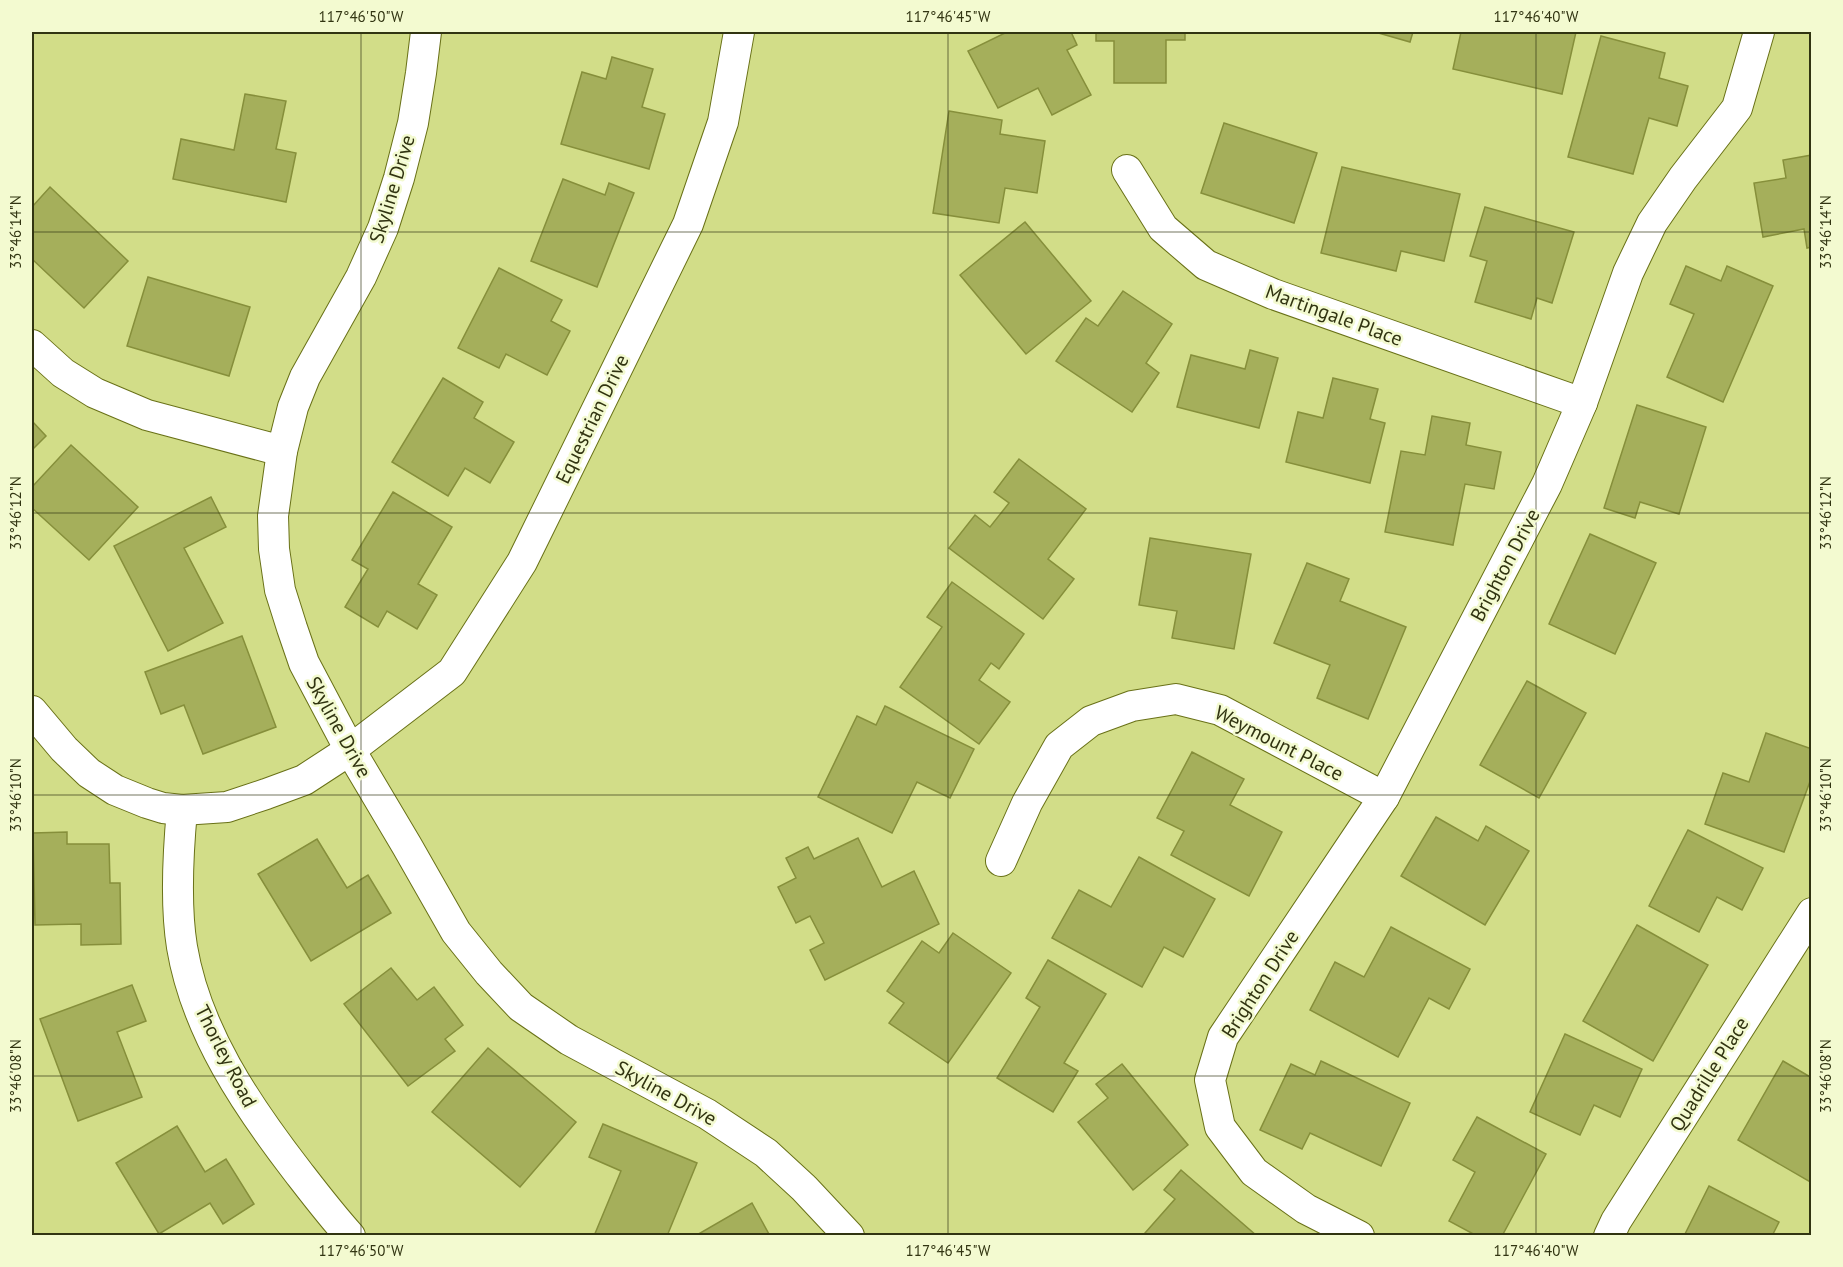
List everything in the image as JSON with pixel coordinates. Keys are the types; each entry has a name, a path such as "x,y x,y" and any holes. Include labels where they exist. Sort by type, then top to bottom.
{"street":[{"name":"Skyline Drive","path":"426,32 412,123 399,178 383,228 360,277 305,377 293,407 282,451 273,516 274,549 280,590 304,663 350,750 456,932 489,973 521,1006 569,1040 707,1114 766,1153 849,1236"},
{"name":"Equestrian Drive","path":"32,711 64,749 89,773 115,790 147,803 182,810 227,807 304,780 350,750 452,672 522,562 688,224 723,122 739,32"},
{"name":"Brighton Drive","path":"1359,1236 1306,1209 1254,1172 1220,1126 1210,1080 1223,1037 1384,797 1547,484 1582,403 1628,273 1652,223 1683,178 1737,108 1759,32"},
{"name":"Martingale Place","path":"1127,170 1163,228 1206,265 1273,294 1582,403"},
{"path":"32,345 63,373 95,393 147,415 282,451"},
{"name":"Weymount Place","path":"1001,861 1027,802 1059,746 1091,721 1132,706 1176,699 1221,710 1384,797"},
{"name":"Thorley Road","path":"182,810 179,840 179,905 182,946 189,979 203,1020 235,1082 267,1132 350,1236"},
{"name":"Quadrille Place","path":"1609,1236 1616,1221 1812,913"}],"building":[{"path":"1007,32 1071,32 1077,45 1067,50 1091,95 1052,115 1038,88 998,108 968,51"},
{"path":"1096,32 1185,32 1185,40 1166,40 1166,83 1114,83 1114,41 1096,41"},
{"path":"1375,32 1413,32 1410,42"},
{"path":"1461,32 1576,32 1562,94 1453,69"},
{"path":"1601,36 1665,53 1659,78 1688,86 1677,126 1649,118 1633,174 1568,157"},
{"path":"612,57 653,69 642,107 665,114 649,169 561,144 582,72 606,79"},
{"path":"245,94 286,101 276,149 296,153 286,202 173,179 181,139 234,150"},
{"path":"949,111 1002,120 1000,134 1045,141 1037,193 1005,188 999,223 933,213"},
{"path":"1224,123 1317,153 1294,223 1201,193"},
{"path":"1812,155 1812,247 1807,248 1804,229 1763,237 1754,183 1786,178 1783,160"},
{"path":"1342,167 1460,194 1444,261 1401,251 1396,271 1321,253"},
{"path":"563,179 605,195 609,183 634,193 597,287 531,261"},
{"path":"50,187 128,261 84,308 32,259 32,207"},
{"path":"1485,207 1574,232 1552,303 1537,298 1531,319 1475,302 1487,261 1470,256"},
{"path":"1025,222 1091,301 1026,354 960,275"},
{"path":"1686,266 1721,281 1727,266 1773,286 1723,402 1667,377 1694,314 1670,304"},
{"path":"499,268 562,300 551,321 570,331 547,375 506,354 499,368 458,348"},
{"path":"148,277 250,307 229,376 127,346"},
{"path":"1123,291 1172,324 1146,363 1159,373 1132,412 1056,361 1086,318 1098,326"},
{"path":"1250,350 1278,358 1259,428 1177,407 1191,355 1245,369"},
{"path":"443,378 483,402 474,418 514,442 490,483 465,468 448,496 392,462"},
{"path":"1333,378 1378,389 1370,419 1385,423 1370,483 1286,462 1298,412 1323,418"},
{"path":"1637,405 1706,427 1679,514 1640,502 1635,518 1604,508"},
{"path":"1432,416 1470,423 1466,445 1501,452 1494,489 1465,484 1453,545 1385,532 1401,451 1425,455"},
{"path":"32,421 46,436 32,450"},
{"path":"71,445 138,507 89,560 32,508 32,487"},
{"path":"1019,459 1086,509 1048,559 1074,579 1043,619 949,548 975,515 990,527 1009,503 994,492"},
{"path":"393,492 452,527 418,584 437,595 417,629 387,611 378,627 345,607 368,569 352,560"},
{"path":"211,497 226,527 184,548 223,623 168,651 114,546"},
{"path":"1590,534 1656,563 1615,654 1549,624"},
{"path":"1150,538 1251,554 1234,649 1172,638 1177,611 1139,605"},
{"path":"1307,563 1349,579 1340,601 1406,627 1368,719 1317,698 1330,665 1274,643"},
{"path":"952,582 1024,634 999,669 991,663 979,680 1010,702 979,744 900,687 942,627 927,617"},
{"path":"242,636 276,727 203,754 184,705 161,714 145,672"},
{"path":"1527,681 1586,713 1539,798 1480,765"},
{"path":"885,706 974,749 950,798 917,782 892,833 818,797 857,716 876,725"},
{"path":"1766,733 1812,749 1812,776 1784,852 1705,824 1723,773 1749,782"},
{"path":"1192,752 1244,779 1230,805 1282,832 1249,896 1171,855 1184,831 1157,818"},
{"path":"1436,817 1478,841 1486,826 1529,851 1485,925 1401,876"},
{"path":"1688,830 1763,868 1742,910 1717,897 1699,932 1649,906"},
{"path":"67,832 67,844 109,844 110,883 120,883 121,944 81,945 81,924 35,925 33,833"},
{"path":"858,838 882,887 914,871 939,924 825,980 810,950 824,943 810,916 796,923 778,887 796,878 786,858 808,847 814,859"},
{"path":"317,839 347,888 368,875 391,913 311,961 258,874"},
{"path":"1139,857 1215,899 1183,957 1164,947 1142,987 1052,938 1079,890 1111,907"},
{"path":"1637,925 1708,965 1653,1061 1583,1021"},
{"path":"1391,927 1470,969 1449,1009 1429,998 1398,1057 1310,1010 1335,962 1364,977"},
{"path":"953,933 1011,973 948,1063 889,1023 904,1003 887,991 922,941 939,953"},
{"path":"1048,960 1106,994 1064,1063 1078,1071 1053,1112 997,1078 1040,1007 1026,998"},
{"path":"391,968 417,1000 434,987 463,1025 445,1039 455,1051 408,1086 344,1004"},
{"path":"132,985 146,1021 117,1032 142,1097 78,1121 40,1019"},
{"path":"1565,1034 1642,1069 1620,1117 1594,1105 1580,1135 1530,1112"},
{"path":"488,1048 576,1122 520,1187 432,1112"},
{"path":"1321,1061 1410,1103 1381,1166 1310,1133 1302,1149 1260,1130 1291,1064 1315,1075"},
{"path":"1783,1061 1812,1078 1812,1183 1738,1140"},
{"path":"1122,1064 1188,1145 1133,1190 1078,1122 1108,1098 1096,1084"},
{"path":"1477,1117 1546,1154 1502,1236 1477,1236 1449,1221 1475,1172 1453,1160"},
{"path":"603,1124 697,1163 667,1236 594,1236 621,1171 589,1157"},
{"path":"177,1126 205,1172 226,1159 254,1204 223,1224 210,1203 159,1234 116,1163"},
{"path":"1181,1170 1257,1236 1148,1236 1145,1233 1175,1199 1164,1190"},
{"path":"1709,1186 1779,1222 1772,1236 1684,1236"},
{"path":"752,1203 770,1236 695,1236"}]}
